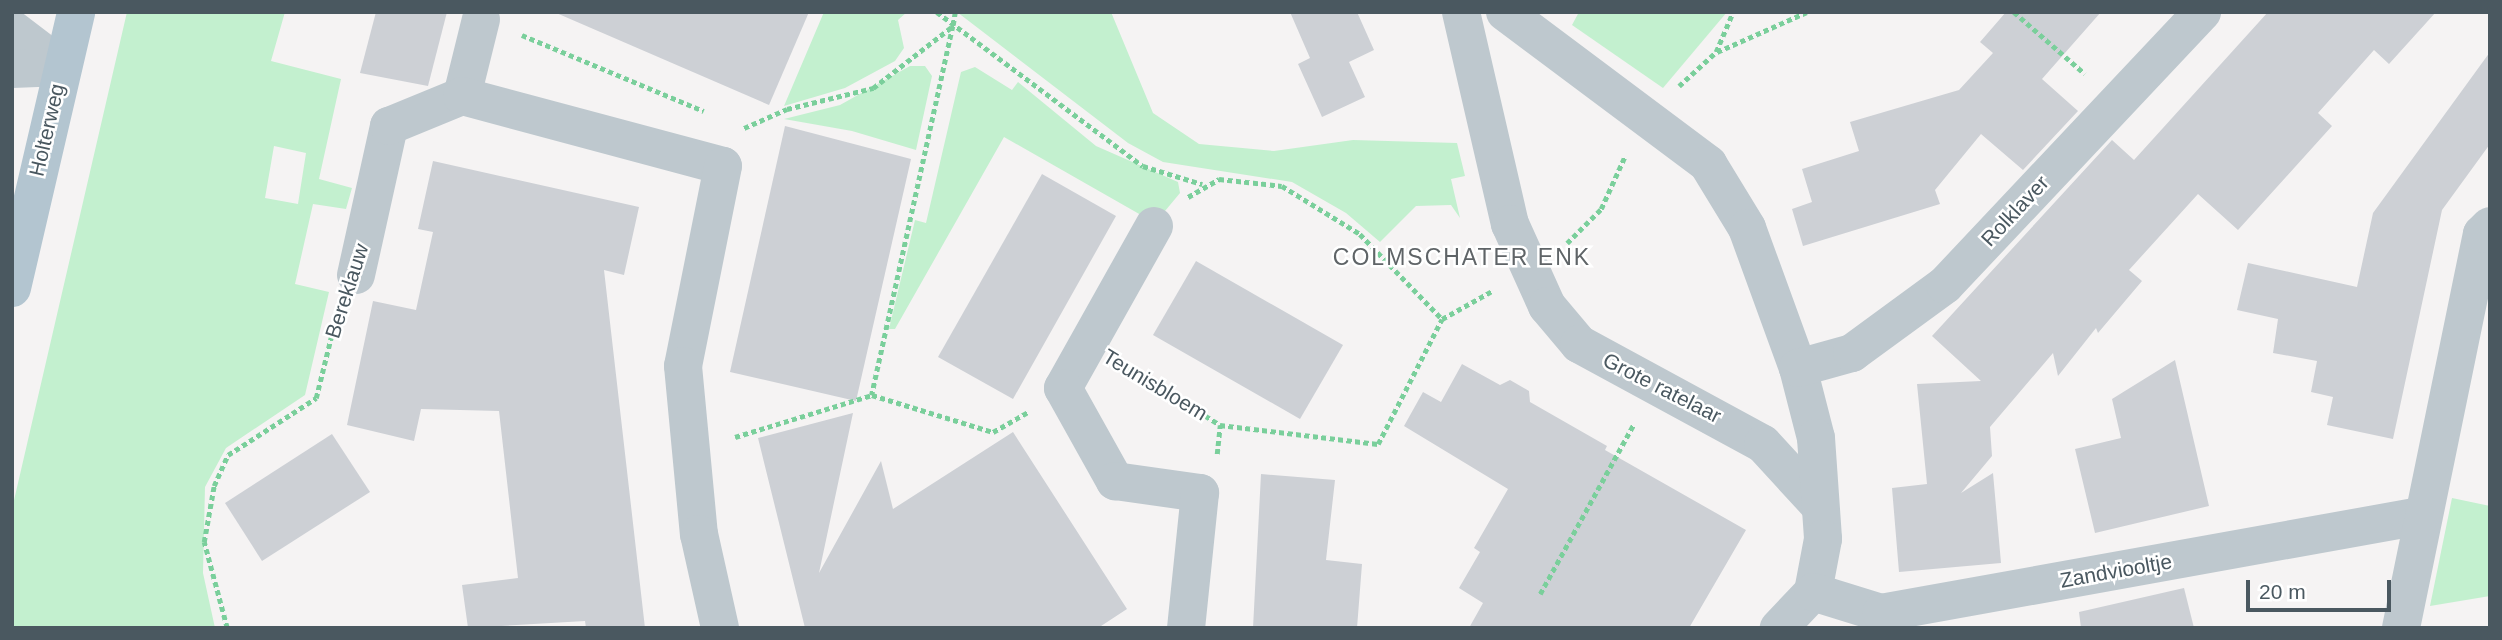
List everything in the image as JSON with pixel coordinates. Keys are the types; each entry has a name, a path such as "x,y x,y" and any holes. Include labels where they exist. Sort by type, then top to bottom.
{"main road":[{"name":"Holterweg","path":"12,288 76,12"}],"street":[{"name":"Grote ratelaar","path":"1461,12 1496,174 1530,271 1547,306 1579,344 1655,386 1700,405 1763,444 1820,506"},
{"path":"1505,12 1708,164 1747,228 1798,368 1816,438 1823,539 1813,592 1779,628"},
{"name":"Rolklaver","path":"1798,368 1852,353 1945,285 2202,12"},
{"path":"481,19 462,96 723,166 683,366 699,534 720,628"},
{"path":"12,29 62,67"},
{"path":"12,69 62,67"},
{"name":"Bereklauw","path":"356,275 389,126 462,96"},
{"name":"Teunisbloem","path":"1063,388 1154,226"},
{"path":"2401,628 2420,516 2482,234 2490,226"},
{"path":"1063,388 1115,481 1200,493 1186,628"},
{"name":"Zandviooltje","path":"1813,592 1881,613 2420,516"}],"path":[{"path":"937,12 1143,166 1202,185"},
{"path":"873,395 954,12"},
{"path":"1716,52 1807,12"},
{"path":"2014,12 2117,103"},
{"path":"481,19 706,112"},
{"path":"723,166 736,154 744,128 788,109 873,88 953,26"},
{"path":"732,122 744,128"},
{"path":"1154,226 1202,185 1231,179 1282,186 1316,203 1360,234 1442,319"},
{"path":"1200,493 1217,460 1220,425 1378,444 1442,319 1530,271"},
{"name":"Bereklauw","path":"227,628 204,542 214,486 228,455 316,398 340,302 356,275"},
{"name":"Teunisbloem","path":"1089,346 1220,425"},
{"path":"1540,594 1655,386"},
{"path":"691,450 873,395 993,432 1063,388"}],"green space":[{"path":"127,12 285,12 271,61 341,79 319,179 352,188 346,209 313,204 295,284 329,292 305,395 226,448 205,487 203,573 215,628 12,628 12,509","holes":["274,146 306,153 298,204 265,198"]},
{"path":"824,12 907,12 898,20 904,48 895,61 845,88 784,106"},
{"path":"957,12 1111,12 1153,113 1199,144 1274,151 1353,140 1457,143 1465,176 1451,179 1460,218 1451,205 1416,206 1380,242 1346,213 1292,182 1163,162 1128,143"},
{"path":"1579,12 1727,12 1663,88 1572,25"},
{"path":"910,66 925,66 932,76 916,150 852,131 784,119 840,105"},
{"path":"975,67 1012,90 1018,82 1096,146 1178,182 1180,193 1155,223 1004,137 895,329 889,329 915,220 926,223 961,72"},
{"path":"2452,498 2490,506 2490,596 2430,606"}],"building":[{"path":"376,12 447,12 428,86 360,73"},
{"path":"554,12 809,12 769,105"},
{"path":"1290,12 1357,12 1374,50 1349,62 1365,97 1322,117 1298,64 1310,58"},
{"path":"2006,12 2101,12 2042,79 2078,111 2023,170 1981,134 1935,190 1940,204 1803,246 1792,209 1812,202 1802,169 1859,151 1850,122 1959,90 1993,53 1980,42"},
{"path":"2268,12 2436,12 2389,64 2374,50 2318,113 2332,126 2238,230 2198,194 2129,270 2142,281 2098,333 2096,328 2058,376 2053,353 1990,427 1992,456 1961,493 1993,473 2001,563 1899,572 1892,488 1927,484 1917,384 1981,381 1932,336 2112,140 2134,160"},
{"path":"2490,52 2490,144 2442,210 2393,439 2327,425 2333,397 2311,392 2317,361 2273,353 2278,319 2237,310 2248,263 2357,287 2373,213"},
{"path":"785,126 911,159 856,401 730,372"},
{"path":"433,161 639,207 624,275 604,270 645,628 586,628 585,621 468,628 462,585 518,578 499,411 421,409 414,441 347,425 373,301 416,310 433,232 418,229"},
{"path":"1042,174 1116,216 1013,399 938,357"},
{"path":"1196,261 1343,345 1300,419 1153,335"},
{"path":"2175,360 2209,506 2095,533 2075,449 2121,438 2112,399"},
{"path":"1462,364 1500,385 1510,380 1529,391 1530,402 1607,446 1605,450 1746,530 1689,628 1469,628 1483,603 1459,588 1480,552 1474,548 1508,489 1404,426 1423,392 1441,402"},
{"path":"853,413 819,573 881,461 893,509 1013,432 1127,609 1098,628 805,628 758,438"},
{"path":"332,434 370,492 262,561 225,503"},
{"path":"1261,474 1335,480 1326,560 1362,564 1357,628 1253,628"},
{"path":"2184,588 2194,628 2081,628 2079,612"}],"district":[{"name":"COLMSCHATER ENK","path":"1462,257"}]}
